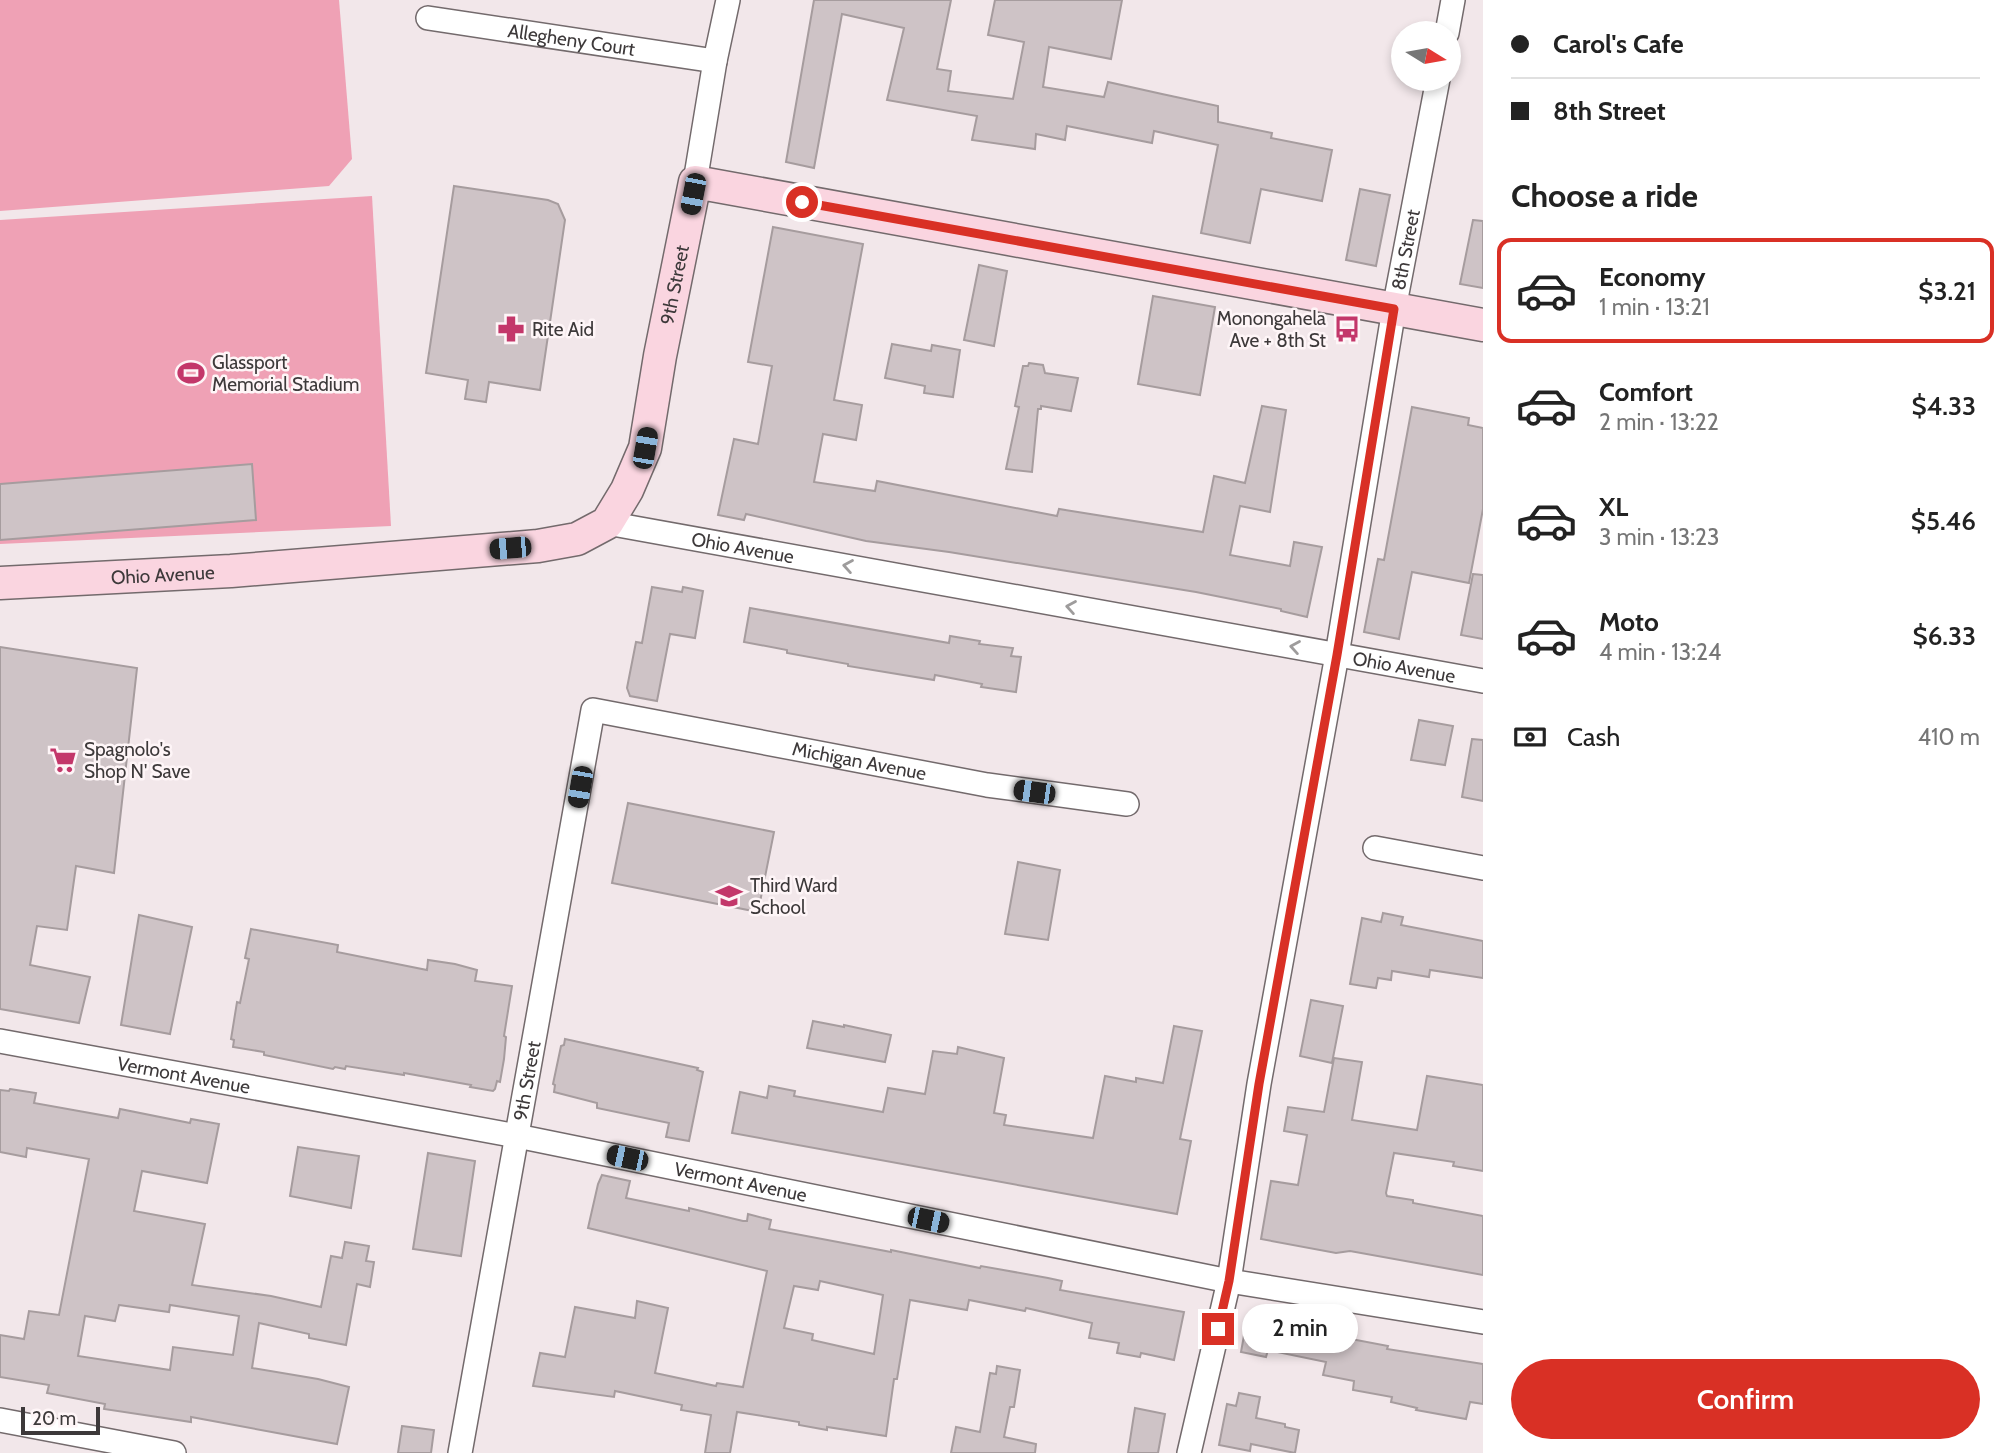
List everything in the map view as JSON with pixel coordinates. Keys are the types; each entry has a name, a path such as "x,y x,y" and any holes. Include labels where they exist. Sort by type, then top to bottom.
{"main road":[{"path":"695,182 1483,325"},
{"name":"9th Street","path":"607,523 627,490 645,448 660,356 695,182"},
{"name":"Ohio Avenue","path":"0,583 231,571 538,546 577,539 607,523"}],"street":[{"name":"9th Street","path":"695,182 728,0"},
{"path":"1449,21 1453,0"},
{"name":"Allegheny Court","path":"428,18 715,61"},
{"name":"8th Street","path":"1189,1453 1229,1281 1259,1084 1337,655 1394,309 1436,91"},
{"name":"Ohio Avenue","path":"607,523 1483,681"},
{"name":"9th Street","path":"460,1453 593,710"},
{"name":"Michigan Avenue","path":"593,710 987,785 1127,804"},
{"path":"1375,848 1483,868"},
{"name":"Vermont Avenue","path":"0,1041 517,1136 1229,1281 1483,1322"},
{"path":"0,1420 174,1453"}],"shaded area":[{"path":"0,0 339,0 352,159 329,186 0,211"},
{"name":"Glassport Memorial Stadium","path":"372,196 391,526 0,544 0,220"}],"building":[{"path":"814,0 951,0 937,69 951,71 948,91 1013,99 1024,42 988,35 995,0 1122,0 1111,59 1049,47 1043,87 1104,97 1108,82 1218,106 1218,122 1272,133 1271,138 1332,150 1322,201 1261,189 1250,243 1201,233 1218,145 1154,131 1152,143 1067,126 1065,140 1036,134 1035,149 972,140 977,116 887,100 904,28 842,14 814,168 786,162"},
{"path":"454,186 548,200 558,204 565,220 540,390 489,382 486,402 465,399 468,380 426,373"},
{"path":"1360,189 1390,195 1376,266 1346,260"},
{"path":"1473,220 1483,221 1483,288 1460,284"},
{"path":"773,227 863,244 834,400 862,405 856,440 823,434 814,482 875,491 877,481 1057,516 1059,509 1203,532 1214,476 1245,483 1262,406 1286,410 1270,512 1240,506 1230,555 1290,566 1294,542 1322,547 1307,617 1196,592 866,541 746,514 744,520 718,515 734,439 758,444 772,366 748,362"},
{"path":"979,265 1007,271 994,346 964,340"},
{"path":"1153,296 1215,307 1200,395 1138,384"},
{"path":"892,344 931,351 932,345 960,350 953,397 924,393 925,386 885,378"},
{"path":"1029,363 1043,365 1045,373 1078,378 1071,411 1041,406 1041,409 1038,409 1032,472 1006,469 1019,407 1015,406 1023,366 1028,366"},
{"path":"1412,407 1469,418 1468,425 1483,428 1483,509 1469,583 1412,572 1399,639 1364,632 1378,559 1384,560"},
{"path":"252,464 256,520 0,540 0,484"},
{"path":"1473,574 1483,575 1483,639 1461,635"},
{"path":"652,587 682,592 683,587 703,591 695,638 670,634 657,701 630,696 627,688 636,642 642,643"},
{"path":"750,608 949,643 950,636 980,641 979,644 1013,648 1011,656 1021,657 1016,692 981,687 982,684 935,675 934,680 848,666 744,642"},
{"name":"Spagnolo's Shop N' Save","path":"0,647 137,668 114,873 76,866 67,930 37,926 30,965 90,977 79,1023 0,1009"},
{"path":"1419,720 1453,726 1445,765 1411,760"},
{"path":"1472,739 1483,740 1483,801 1462,797"},
{"path":"628,803 774,832 758,912 612,883"},
{"path":"1018,862 1060,870 1048,940 1005,934"},
{"path":"1383,913 1403,917 1401,925 1483,941 1483,978 1430,970 1429,977 1392,971 1391,980 1378,978 1376,988 1350,984 1362,918 1381,922"},
{"path":"139,915 192,927 170,1034 121,1025"},
{"path":"251,929 338,945 337,952 427,970 428,960 455,964 477,970 475,981 512,986 500,1082 497,1081 493,1091 404,1073 346,1066 345,1069 333,1069 233,1047 234,1040 231,1039 237,1002 240,1003 249,959 245,958"},
{"path":"1311,1000 1343,1006 1332,1063 1300,1056"},
{"path":"813,1021 891,1035 885,1062 807,1048"},
{"path":"1174,1026 1202,1031 1180,1139 1191,1141 1177,1214 732,1133 740,1092 767,1098 769,1086 795,1091 794,1096 883,1112 888,1088 925,1094 933,1051 957,1054 958,1047 1004,1058 994,1113 1006,1115 1004,1125 1093,1138 1105,1076 1136,1082 1136,1078 1163,1083"},
{"path":"565,1039 698,1068 697,1070 703,1072 689,1141 666,1137 669,1123 597,1108 597,1103 554,1092 553,1084"},
{"path":"1334,1058 1362,1062 1352,1120 1417,1130 1427,1076 1483,1085 1483,1171 1453,1166 1454,1162 1394,1153 1386,1193 1387,1196 1413,1200 1413,1203 1483,1216 1483,1275 1350,1251 1336,1253 1261,1239 1271,1181 1298,1185 1307,1135 1284,1131 1288,1107 1324,1112"},
{"path":"0,1090 36,1093 34,1103 118,1118 120,1109 190,1123 191,1119 219,1124 207,1183 142,1171 134,1211 205,1224 192,1285 271,1296 321,1307 331,1256 342,1258 345,1242 369,1246 366,1261 374,1262 370,1287 357,1284 346,1345 309,1338 309,1334 259,1323 252,1368 349,1387 337,1444 191,1417 191,1422 104,1409 105,1404 47,1393 49,1385 0,1377 0,1335 24,1339 29,1311 59,1315 89,1159 27,1148 26,1157 0,1152","holes":["119,1305 169,1312 170,1305 239,1316 233,1355 173,1347 170,1370 78,1356 85,1316 115,1321"]},
{"path":"298,1147 359,1156 351,1208 290,1196"},
{"path":"428,1153 475,1161 461,1256 413,1249"},
{"path":"602,1175 630,1181 626,1198 689,1211 689,1208 743,1221 747,1221 748,1214 771,1220 769,1229 1048,1278 1062,1281 1060,1290 1184,1312 1174,1360 1141,1353 1140,1357 1117,1353 1119,1343 1089,1338 1092,1323 1026,1308 1025,1311 969,1300 967,1310 910,1300 886,1436 827,1427 827,1430 799,1425 799,1422 737,1412 730,1453 705,1453 711,1415 681,1410 682,1405 615,1391 614,1397 533,1386 540,1353 565,1357 575,1307 635,1318 637,1301 668,1308 655,1373 716,1386 717,1383 743,1387 767,1271 588,1228","holes":["820,1281 883,1295 874,1354 812,1340 813,1334 784,1328 794,1286 818,1290"]},
{"path":"1247,1319 1307,1330 1308,1322 1353,1331 1351,1339 1388,1346 1387,1349 1483,1364 1483,1404 1470,1402 1466,1419 1416,1410 1417,1408 1391,1402 1392,1397 1353,1390 1354,1381 1323,1375 1326,1362 1268,1350 1266,1357 1241,1352"},
{"path":"997,1366 1020,1370 1014,1407 1010,1407 1004,1437 1036,1444 1035,1453 951,1453 956,1427 980,1432 990,1373 996,1374"},
{"path":"1239,1393 1260,1397 1256,1418 1299,1430 1295,1453 1251,1444 1250,1451 1219,1445 1227,1404 1236,1406"},
{"path":"1135,1408 1165,1414 1158,1453 1128,1453"},
{"path":"402,1426 434,1430 431,1453 398,1453"}],"place":[{"name":"Rite Aid","path":"511,329"},
{"name":"Monongahela Ave + 8th St","path":"1347,329"},
{"name":"Glassport Memorial Stadium","path":"191,373"},
{"name":"Spagnolo's Shop N' Save","path":"63,760"},
{"name":"Third Ward School","path":"729,896"}],"route":[{"path":"802,202 1394,309 1337,655 1259,1084 1229,1281 1218,1329"}]}
